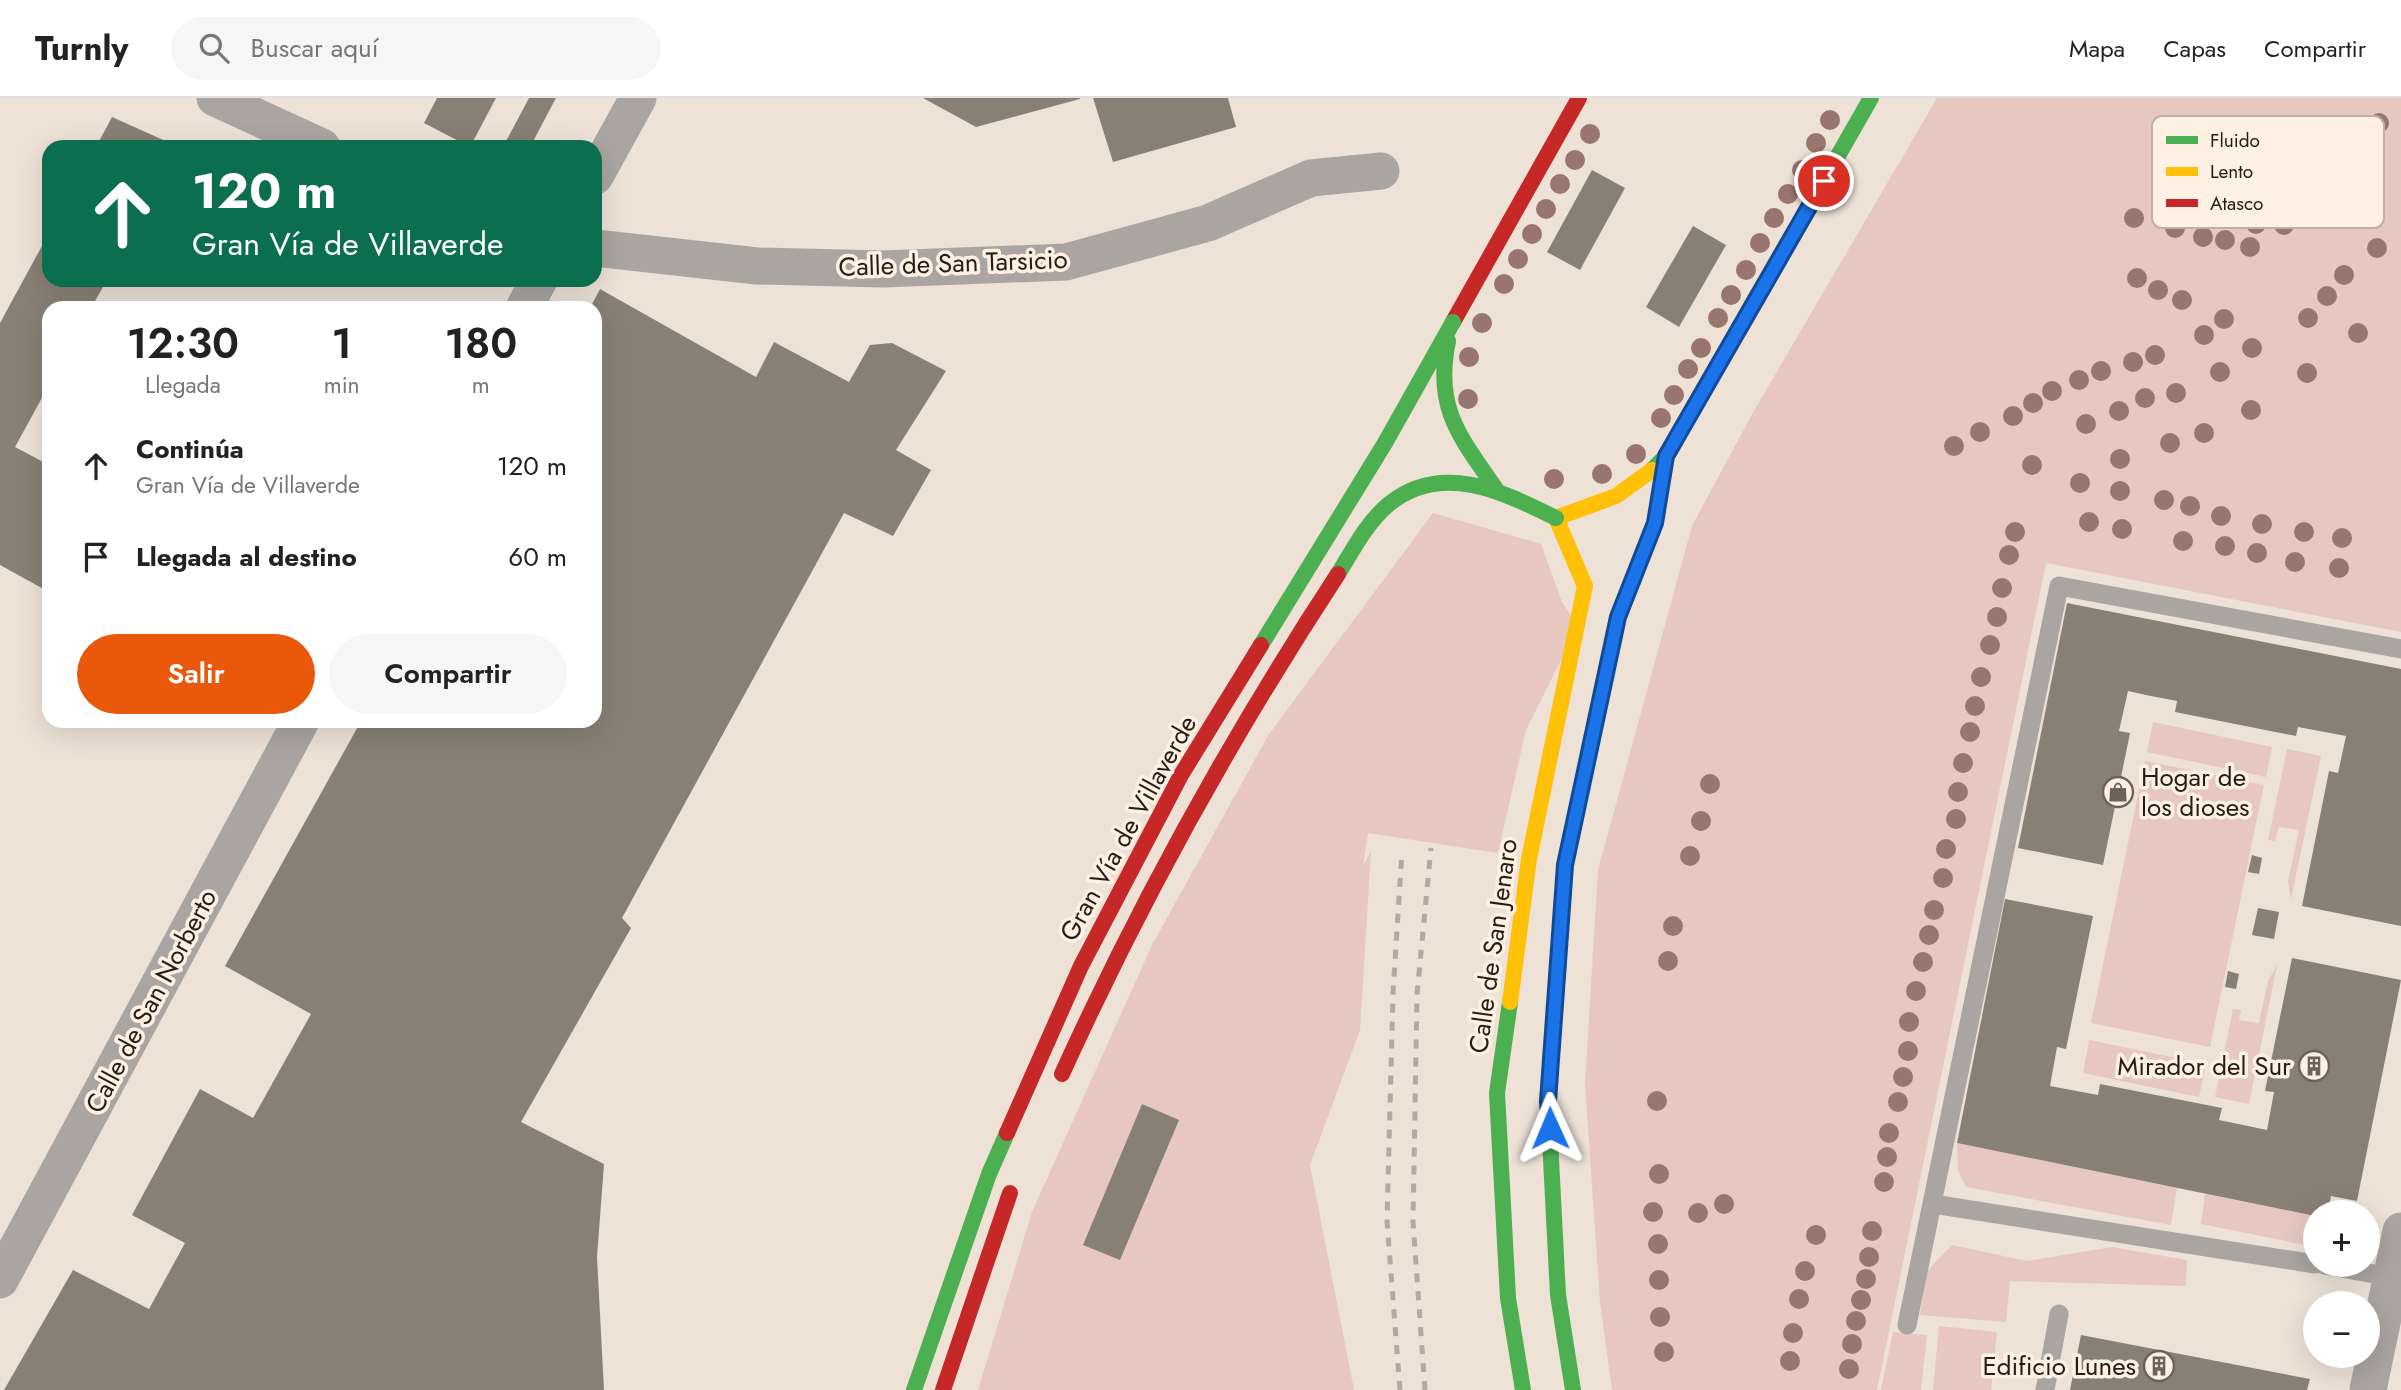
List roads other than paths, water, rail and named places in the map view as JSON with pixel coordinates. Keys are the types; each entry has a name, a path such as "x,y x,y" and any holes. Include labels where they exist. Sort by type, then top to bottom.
{"street":[{"path":"215,98 307,140"},
{"path":"602,163 638,98"},
{"name":"Gran Vía de Villaverde","path":"914,1390 989,1174 1081,966 1181,775 1385,443 1579,98"},
{"path":"1556,518 1615,499 1642,482 1666,456 1871,98"},
{"name":"Calle de San Tarsicio","path":"602,249 757,266 883,269 1066,262 1208,223 1311,178 1381,171"},
{"name":"Gran Vía de Villaverde","path":"1452,322 1441,373 1446,402 1460,437 1496,489"},
{"path":"1573,1390 1558,1295 1548,1101 1565,865 1618,617 1655,523 1666,456"},
{"name":"Gran Vía de Villaverde","path":"1055,1090 1135,922 1220,768 1369,526 1390,504 1422,484 1467,484 1496,489 1556,518"},
{"name":"Calle de San Jenaro","path":"1523,1390 1508,1298 1497,1093 1529,859 1585,586 1556,518"},
{"name":"Calle de San Norberto","path":"0,1280 297,728"},
{"path":"943,1390 1017,1176"},
{"path":"2368,1390 2401,1231"}],"lane":[{"path":"1907,1325 2059,586 2401,649"},
{"path":"1933,1204 2303,1262"},
{"path":"2380,1275 2391,1277"},
{"path":"2045,1390 2059,1314"}],"railway":[{"path":"1425,1390 1413,1222 1417,994 1431,848"},
{"path":"1400,1390 1387,1221 1393,993 1402,851"}],"place":[{"name":"Hogar de los dioses","path":"2118,792"},
{"name":"Mirador del Sur","path":"2314,1066"},
{"name":"Edificio Lunes","path":"2159,1366"}]}
